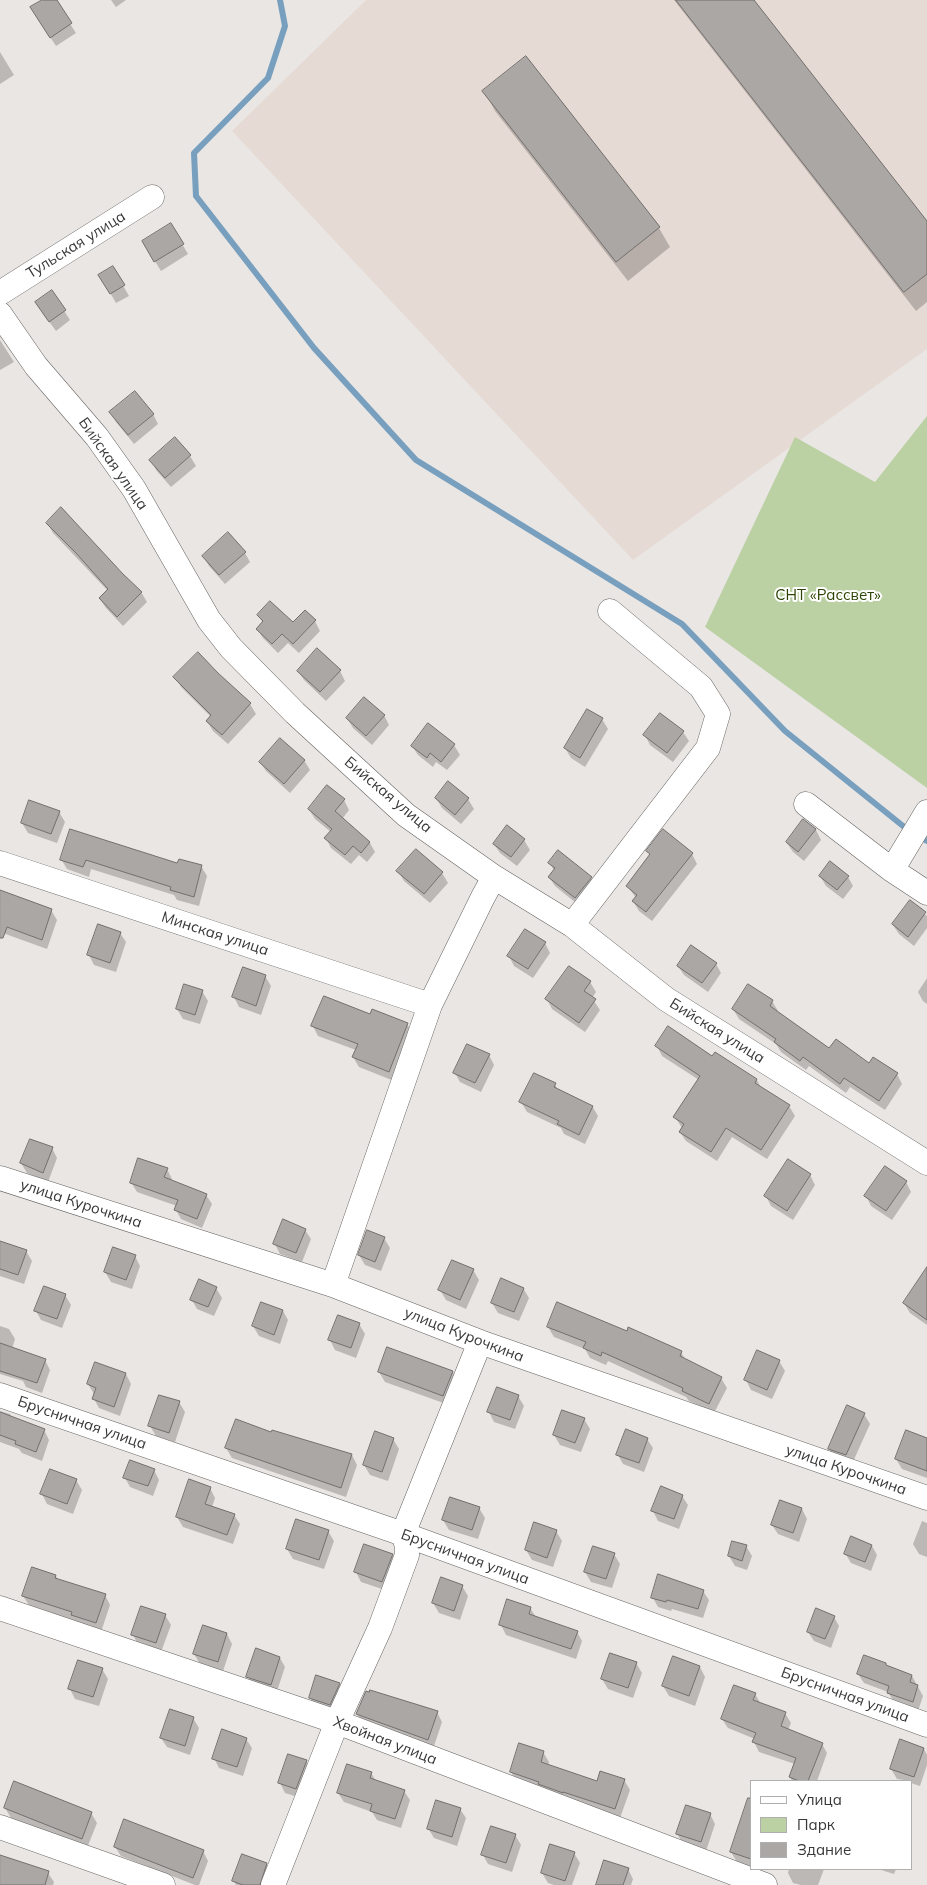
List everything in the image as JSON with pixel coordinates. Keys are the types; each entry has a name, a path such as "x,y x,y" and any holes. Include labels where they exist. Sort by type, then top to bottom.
{"street":[{"name":"Тульская улица","path":"0,293 152,197"},
{"name":"Бийская улица","path":"0,314 36,366 97,437 134,489 208,620 231,648 296,713 406,814 494,878 572,925 666,999 927,1163"},
{"path":"572,925 708,748 718,714 701,687 610,611"},
{"path":"806,804 892,870 927,893"},
{"path":"892,870 927,812"},
{"name":"Минская улица","path":"0,863 430,1004"},
{"path":"334,1285 430,1004 494,878"},
{"name":"улица Курочкина","path":"0,1178 334,1285 480,1342 927,1498"},
{"path":"273,1885 338,1722 380,1628 407,1555 404,1534 480,1342"},
{"name":"Брусничная улица","path":"0,1395 404,1534 927,1725"},
{"name":"Хвойная улица","path":"0,1608 338,1722 765,1885"},
{"path":"0,1827 163,1885"}],"shaded area":[{"path":"366,0 927,0 927,349 633,560 232,131"}],"green space":[{"name":"СНТ «Рассвет»","path":"927,416 927,788 705,627 795,437 875,482"}],"building":[{"path":"42,0 57,0 72,23 50,38 30,7"},
{"path":"676,0 754,0 927,221 927,274 904,292"},
{"path":"526,56 660,227 616,262 482,91"},
{"path":"171,223 184,244 154,262 142,241"},
{"path":"113,266 125,285 110,294 98,275"},
{"path":"52,290 66,310 49,322 35,302"},
{"path":"135,391 154,414 128,435 109,412"},
{"path":"175,437 191,455 165,478 149,460"},
{"path":"61,507 142,592 117,617 99,598 108,589 46,523"},
{"path":"228,532 246,552 219,575 202,556"},
{"path":"270,601 293,622 305,610 316,620 293,644 282,634 272,644 256,629 263,621 257,615"},
{"path":"317,648 341,670 320,692 297,671"},
{"path":"198,652 251,703 222,735 206,721 211,715 173,677"},
{"path":"364,697 385,715 366,736 346,718"},
{"path":"587,709 603,718 580,758 564,748"},
{"path":"660,713 684,731 667,753 643,735"},
{"path":"428,723 455,744 441,762 430,753 427,758 411,746"},
{"path":"280,738 305,760 284,784 259,762"},
{"path":"448,781 469,798 455,815 435,798"},
{"path":"327,785 345,799 335,811 370,842 361,853 353,846 345,855 324,838 332,829 308,809"},
{"path":"29,800 60,811 51,834 21,823"},
{"path":"803,819 816,829 798,852 786,842"},
{"path":"507,825 525,839 511,857 493,844"},
{"path":"70,829 177,863 179,859 202,865 194,897 170,890 171,887 86,860 83,867 60,860"},
{"path":"663,829 693,853 646,912 632,901 637,895 626,886 650,854 646,851"},
{"path":"416,849 443,872 424,894 396,871"},
{"path":"558,850 592,877 575,898 548,877 555,868 548,863"},
{"path":"830,861 849,876 837,890 819,876"},
{"path":"0,890 52,909 42,940 7,927 3,938 0,938"},
{"path":"910,900 926,912 908,937 892,924"},
{"path":"98,924 121,932 110,963 87,955"},
{"path":"525,929 546,942 528,969 507,956"},
{"path":"691,945 717,963 702,983 677,966"},
{"path":"569,966 591,981 584,991 596,999 579,1023 545,999"},
{"path":"243,967 266,975 256,1006 232,997"},
{"path":"184,984 203,990 195,1015 176,1009"},
{"path":"748,984 773,1000 770,1006 829,1048 836,1039 869,1063 873,1057 898,1073 879,1101 844,1078 840,1084 803,1057 800,1061 774,1042 776,1039 732,1009"},
{"path":"324,996 370,1014 372,1009 408,1023 389,1072 352,1057 358,1044 311,1026"},
{"path":"668,1026 712,1056 715,1052 757,1079 755,1083 790,1105 761,1150 726,1128 711,1152 679,1132 684,1124 673,1117 700,1076 655,1046"},
{"path":"467,1044 490,1054 475,1083 453,1073"},
{"path":"534,1073 556,1083 554,1087 593,1106 579,1135 557,1124 559,1121 519,1102"},
{"path":"30,1139 53,1147 43,1173 20,1163"},
{"path":"138,1158 168,1168 164,1177 207,1194 197,1219 174,1210 178,1200 130,1183"},
{"path":"788,1159 811,1174 787,1211 764,1196"},
{"path":"885,1166 907,1181 886,1211 864,1196"},
{"path":"283,1219 306,1229 296,1253 273,1244"},
{"path":"367,1230 385,1237 375,1262 358,1255"},
{"path":"0,1241 27,1250 18,1275 0,1269"},
{"path":"113,1247 136,1255 126,1280 104,1272"},
{"path":"452,1260 474,1269 460,1300 438,1290"},
{"path":"927,1267 927,1320 903,1303"},
{"path":"501,1278 524,1288 514,1312 491,1303"},
{"path":"199,1279 217,1287 208,1307 190,1300"},
{"path":"44,1286 66,1294 57,1319 34,1311"},
{"path":"261,1302 283,1310 274,1335 252,1326"},
{"path":"557,1302 627,1331 628,1327 682,1351 680,1356 722,1377 709,1404 682,1391 683,1388 602,1352 601,1356 583,1348 586,1342 547,1327"},
{"path":"338,1315 360,1323 351,1348 328,1340"},
{"path":"0,1343 46,1359 37,1383 0,1371"},
{"path":"387,1347 453,1371 443,1396 378,1372"},
{"path":"757,1350 780,1360 767,1390 744,1380"},
{"path":"95,1362 126,1373 114,1407 92,1399 96,1388 87,1384"},
{"path":"497,1387 519,1395 510,1420 487,1412"},
{"path":"159,1395 180,1401 169,1433 148,1426"},
{"path":"847,1405 865,1413 846,1455 828,1449"},
{"path":"562,1410 585,1418 575,1443 553,1435"},
{"path":"0,1412 45,1429 36,1452 15,1444 16,1441 0,1435"},
{"path":"236,1419 271,1432 272,1430 352,1454 341,1488 225,1448"},
{"path":"626,1429 648,1438 639,1463 616,1455"},
{"path":"906,1430 927,1438 927,1471 895,1459"},
{"path":"375,1431 394,1438 382,1472 363,1465"},
{"path":"130,1460 155,1469 148,1486 123,1478"},
{"path":"50,1469 77,1479 67,1504 40,1494"},
{"path":"189,1479 211,1487 205,1504 235,1514 227,1535 176,1517"},
{"path":"661,1486 683,1495 674,1519 651,1511"},
{"path":"450,1497 480,1507 472,1530 442,1520"},
{"path":"780,1500 802,1508 793,1533 771,1525"},
{"path":"296,1519 329,1530 319,1560 286,1549"},
{"path":"534,1522 557,1530 547,1558 525,1550"},
{"path":"851,1536 872,1545 865,1562 844,1554"},
{"path":"732,1541 747,1545 742,1561 728,1556"},
{"path":"364,1544 393,1554 382,1582 354,1572"},
{"path":"593,1546 615,1553 606,1579 584,1572"},
{"path":"32,1567 56,1575 55,1578 106,1594 96,1623 71,1615 72,1612 22,1596"},
{"path":"658,1574 704,1590 698,1609 667,1600 666,1602 651,1598"},
{"path":"441,1577 463,1585 454,1611 432,1603"},
{"path":"507,1599 531,1607 529,1614 578,1631 571,1649 499,1625"},
{"path":"141,1606 166,1614 156,1643 131,1635"},
{"path":"816,1608 835,1616 825,1639 807,1632"},
{"path":"203,1625 227,1633 218,1662 193,1654"},
{"path":"256,1648 280,1657 271,1685 246,1677"},
{"path":"610,1653 637,1662 628,1688 601,1679"},
{"path":"864,1655 912,1675 910,1682 918,1685 913,1702 887,1693 889,1686 857,1674"},
{"path":"673,1656 700,1666 689,1696 662,1686"},
{"path":"78,1660 103,1668 93,1697 68,1689"},
{"path":"316,1675 340,1683 330,1705 309,1698"},
{"path":"734,1685 756,1693 753,1700 786,1712 781,1726 823,1743 808,1780 796,1780 789,1777 796,1758 752,1742 756,1733 721,1719"},
{"path":"370,1690 438,1711 428,1740 356,1714 366,1691 369,1692"},
{"path":"170,1709 194,1717 185,1746 160,1738"},
{"path":"222,1729 247,1738 237,1767 212,1759"},
{"path":"900,1739 924,1748 914,1777 890,1769"},
{"path":"519,1743 544,1751 541,1762 597,1781 600,1771 625,1779 615,1809 563,1793 510,1772"},
{"path":"288,1754 307,1760 296,1789 278,1783"},
{"path":"347,1764 372,1772 370,1778 405,1790 395,1819 370,1811 372,1804 337,1793"},
{"path":"14,1781 92,1812 82,1839 4,1808"},
{"path":"748,1798 750,1798 750,1859 730,1852"},
{"path":"436,1800 461,1808 452,1837 427,1829"},
{"path":"686,1805 711,1813 701,1842 676,1834"},
{"path":"124,1819 204,1850 193,1878 114,1847"},
{"path":"491,1826 516,1834 506,1863 481,1855"},
{"path":"550,1844 575,1852 565,1881 541,1873"},
{"path":"242,1854 267,1863 260,1885 243,1885 232,1881"},
{"path":"0,1855 49,1871 45,1885 0,1885"},
{"path":"604,1860 629,1868 623,1885 596,1885"}],"waterway":[{"path":"280,0 285,26 268,78 194,153 196,196 314,348 416,460 682,624 785,731 908,830 927,841"}]}
